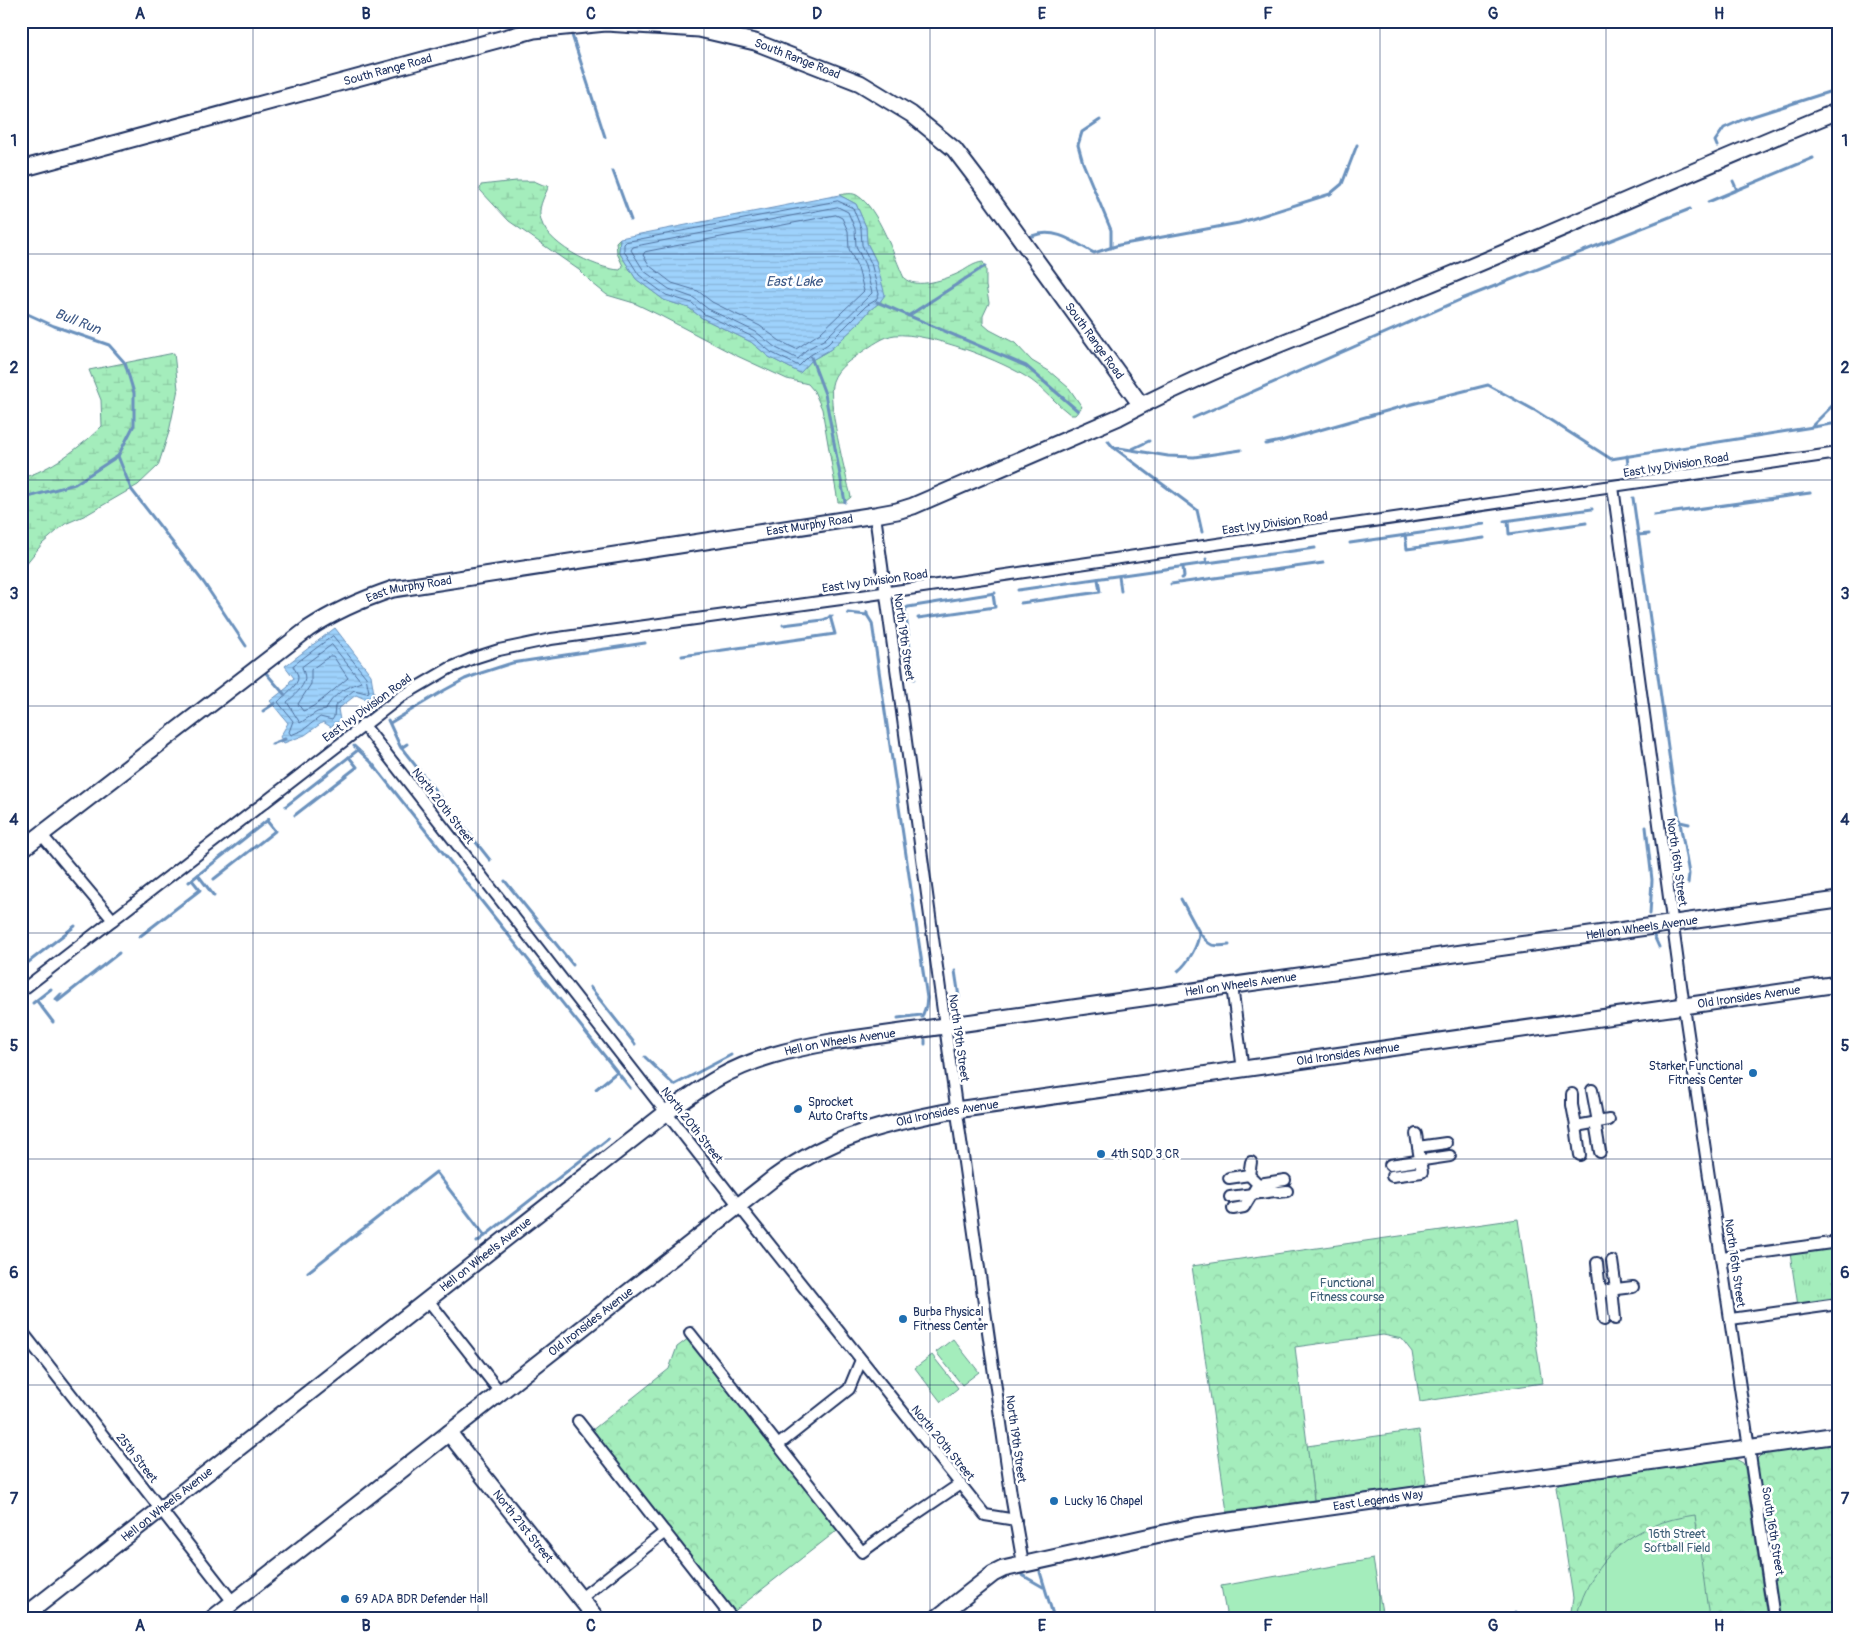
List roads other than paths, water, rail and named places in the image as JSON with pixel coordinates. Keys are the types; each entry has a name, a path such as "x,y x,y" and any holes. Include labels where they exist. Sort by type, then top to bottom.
{"street":[{"name":"South Range Road","path":"21,170 534,30 606,23 699,29 755,42 860,83 910,114 954,150 986,190 1141,405"},
{"name":"East Murphy Road","path":"21,850 308,629 327,616 363,599 393,589 897,511 913,506 1119,417 1141,405 1255,354 1422,288 1838,111"},
{"name":"East Ivy Division Road","path":"21,991 363,724 424,681 450,668 499,650 551,639 1838,453"},
{"name":"North 16th Street","path":"1613,487 1684,1007 1731,1319 1748,1448"},
{"name":"North 19th Street","path":"875,514 956,1110 1023,1564"},
{"name":"North 20th Street","path":"363,724 739,1206 985,1515 1016,1520"},
{"path":"41,834 113,920"},
{"name":"Hell on Wheels Avenue","path":"22,1618 667,1112 718,1078 748,1064 770,1056 831,1042 1838,900"},
{"name":"Old Ironsides Avenue","path":"213,1618 791,1166 833,1143 885,1124 956,1110 1838,984"},
{"path":"1232,986 1243,1070"},
{"path":"1592,1090 1600,1152"},
{"path":"1572,1094 1580,1155"},
{"path":"1576,1126 1609,1120"},
{"path":"1392,1176 1422,1172 1416,1134"},
{"path":"1418,1147 1446,1143"},
{"path":"1390,1166 1450,1156"},
{"path":"1251,1162 1249,1175 1255,1189"},
{"path":"1229,1178 1249,1175"},
{"path":"1230,1197 1255,1189 1286,1186"},
{"path":"1233,1209 1244,1207 1255,1189"},
{"path":"1722,1258 1838,1242"},
{"path":"1612,1261 1615,1319"},
{"path":"1597,1263 1604,1320"},
{"path":"1600,1291 1633,1286"},
{"path":"428,1300 500,1392"},
{"path":"1731,1319 1838,1304"},
{"name":"25th Street","path":"21,1330 233,1602"},
{"path":"690,1333 862,1552 960,1484"},
{"path":"778,1445 849,1389 861,1360"},
{"path":"578,1421 732,1618"},
{"name":"North 21st Street","path":"449,1433 596,1618"},
{"name":"East Legends Way","path":"937,1618 1002,1569 1196,1526 1838,1435"},
{"name":"South 16th Street","path":"1748,1448 1774,1618"},
{"path":"581,1598 665,1532"}],"water":[{"name":"East Lake","path":"839,195 856,204 866,227 867,243 876,261 885,295 831,349 812,360 800,373 769,357 751,342 702,318 689,308 664,300 636,279 619,252 620,238"},
{"path":"335,628 371,675 374,694 367,700 356,695 338,709 340,720 331,727 323,722 305,735 284,743 280,737 288,723 270,701 288,687 290,681 294,678 285,666"}],"waterway":[{"path":"572,35 605,137"},
{"path":"1717,146 1715,141 1724,128 1744,119 1838,89"},
{"path":"1100,120 1082,132 1078,145 1083,163 1111,230 1111,248"},
{"path":"1032,236 1049,233 1064,237 1094,253 1119,245 1239,223 1330,194 1342,184 1357,145"},
{"path":"1708,202 1813,158"},
{"path":"613,171 631,220"},
{"path":"1733,181 1737,190"},
{"path":"1193,418 1462,299 1690,209"},
{"path":"908,316 985,266"},
{"path":"877,302 1026,366 1078,411"},
{"name":"Bull Run","path":"21,311 54,326 109,345 125,363 134,393 134,425 118,456 75,484 21,499"},
{"path":"811,357 825,394 845,502"},
{"path":"1266,444 1488,385 1536,411 1611,459 1838,423"},
{"path":"1812,426 1838,400"},
{"path":"1108,441 1113,447 1197,510 1202,532"},
{"path":"1132,449 1149,441"},
{"path":"1113,447 1168,456 1194,457 1241,450"},
{"path":"118,456 131,489 204,583 246,646"},
{"path":"1627,456 1629,474"},
{"path":"1654,515 1810,493"},
{"path":"1633,498 1673,783 1689,874 1688,883"},
{"path":"1504,521 1592,509"},
{"path":"1508,521 1509,534 1586,523"},
{"path":"1350,543 1484,524"},
{"path":"1638,535 1649,534"},
{"path":"1405,535 1407,549 1484,538"},
{"path":"1207,563 1315,548"},
{"path":"1018,590 1207,563 1206,559"},
{"path":"1171,584 1323,563"},
{"path":"1182,578 1184,577 1183,567"},
{"path":"1119,576 1121,591"},
{"path":"1021,603 1100,592 1098,579"},
{"path":"914,679 905,609 995,593"},
{"path":"918,618 995,607 993,594"},
{"path":"848,613 867,615 867,612"},
{"path":"867,615 872,623 927,998 922,1017"},
{"path":"682,656 835,634 830,616"},
{"path":"783,625 823,620 832,616"},
{"path":"390,723 465,679 512,663 645,643"},
{"path":"266,673 285,695"},
{"path":"263,711 275,703"},
{"path":"388,720 400,746 490,860"},
{"path":"272,744 285,739"},
{"path":"401,748 407,744"},
{"path":"354,746 371,762 630,1088"},
{"path":"286,806 358,750"},
{"path":"295,815 357,767 349,757"},
{"path":"189,882 269,819"},
{"path":"214,879 275,831 267,821"},
{"path":"1680,822 1689,824"},
{"path":"1646,827 1652,880 1650,914"},
{"path":"198,875 214,896"},
{"path":"139,937 200,890 192,880"},
{"path":"505,881 573,965"},
{"path":"1178,971 1186,963 1199,937 1199,932 1181,899"},
{"path":"21,968 75,926"},
{"path":"1199,932 1211,944 1218,946 1229,945"},
{"path":"1654,936 1659,947"},
{"path":"61,994 56,999 58,1001 119,953"},
{"path":"955,971 959,997"},
{"path":"590,987 635,1044"},
{"path":"33,1003 51,989"},
{"path":"37,1001 53,1022"},
{"path":"898,1018 921,1015"},
{"path":"21,1030 25,1033 21,1036"},
{"path":"645,1057 674,1085 731,1055"},
{"path":"596,1089 617,1072"},
{"path":"477,1242 608,1139"},
{"path":"308,1272 436,1172 485,1236"},
{"path":"1040,1572 1054,1618"},
{"path":"1022,1575 1043,1587"},
{"path":"1515,1613 1515,1618"}],"place":[{"name":"Starker Functional Fitness Center","path":"1753,1073"},
{"name":"Sprocket Auto Crafts","path":"798,1109"},
{"name":"4th SQD 3 CR","path":"1101,1154"},
{"name":"Burba Physical Fitness Center","path":"903,1319"},
{"name":"Lucky 16 Chapel","path":"1054,1501"},
{"name":"69 ADA BDR Defender Hall","path":"345,1599"}],"park label":[{"name":"Functional Fitness course","path":"1347,1290"},
{"name":"16th Street Softball Field","path":"1677,1541"}]}
